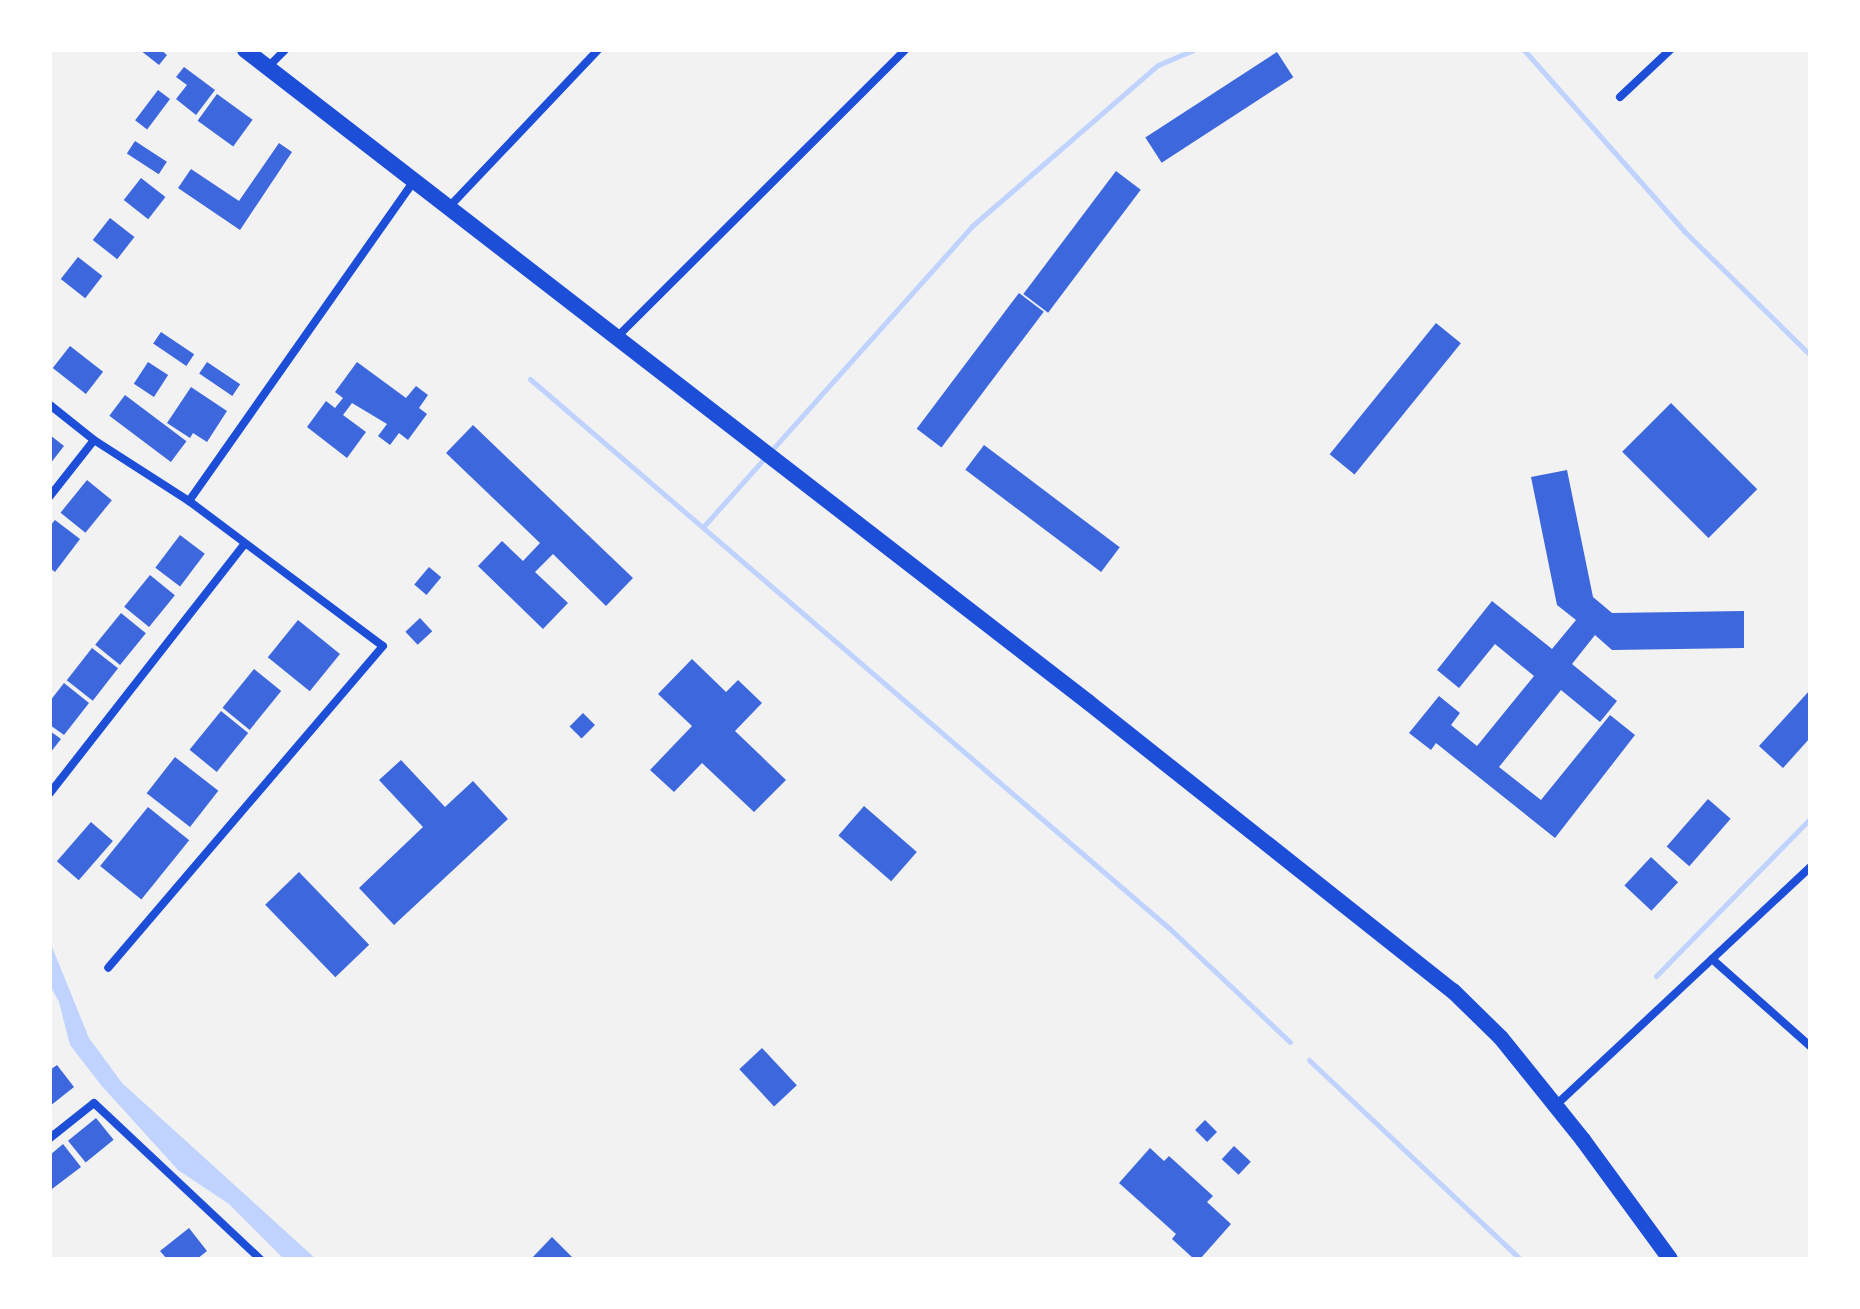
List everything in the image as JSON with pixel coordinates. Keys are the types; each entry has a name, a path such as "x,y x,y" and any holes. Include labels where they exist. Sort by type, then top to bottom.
{"main road":[{"path":"245,50 750,440 1453,991 1501,1038 1670,1259"}],"street":[{"path":"268,67 285,50"},
{"path":"448,208 598,50"},
{"path":"616,337 905,50"},
{"path":"1620,97 1670,50"},
{"path":"189,501 414,181"},
{"path":"50,405 94,440 189,501 383,646 108,968"},
{"path":"50,496 94,440"},
{"path":"50,793 244,545"},
{"path":"1555,1106 1810,867"},
{"path":"1712,959 1810,1046"},
{"path":"50,1138 94,1103 260,1259"},
{"path":"243,1259 252,1252"}],"water":[{"path":"50,942 89,1038 122,1083 316,1259 284,1259 229,1204 178,1170 101,1085 70,1045 59,1002 50,985"}],"building":[{"path":"140,50 161,50 167,55 159,65"},
{"path":"1277,52 1293,77 1162,163 1145,138"},
{"path":"184,67 215,90 196,115 176,99 187,85 176,77"},
{"path":"158,90 170,99 147,129 135,120"},
{"path":"217,94 253,120 233,147 198,121"},
{"path":"135,141 167,162 159,174 127,154"},
{"path":"279,143 292,152 240,230 178,188 191,169 239,201"},
{"path":"1116,171 1141,190 1048,313 1023,294"},
{"path":"141,178 165,197 148,219 124,200"},
{"path":"110,218 134,237 117,259 93,240"},
{"path":"78,257 102,276 85,298 61,279"},
{"path":"1019,293 1044,312 941,447 917,429"},
{"path":"1436,323 1461,343 1355,474 1330,454"},
{"path":"161,332 194,354 186,366 153,344"},
{"path":"70,346 103,372 86,394 53,368"},
{"path":"148,362 168,375 154,397 134,384"},
{"path":"207,362 240,384 232,396 199,374"},
{"path":"357,362 406,398 416,386 428,395 419,408 427,414 408,440 399,433 390,445 378,436 387,424 352,403 343,415 366,432 347,458 307,427 326,401 335,408 343,398 335,392"},
{"path":"191,387 227,411 207,442 193,433 190,438 167,423"},
{"path":"125,395 186,441 171,462 109,416"},
{"path":"1671,403 1757,489 1708,538 1622,452"},
{"path":"473,425 633,578 606,606 553,554 535,572 568,603 543,629 478,566 502,541 523,561 540,543 446,453"},
{"path":"50,435 64,446 50,464"},
{"path":"984,445 1120,547 1101,572 965,470"},
{"path":"1567,470 1593,597 1612,613 1744,611 1744,648 1612,650 1595,635 1572,664 1617,701 1600,722 1561,690 1499,767 1541,800 1610,715 1635,735 1555,838 1436,743 1431,750 1409,733 1439,696 1460,713 1451,725 1477,746 1534,676 1495,644 1459,688 1437,670 1492,601 1552,649 1576,620 1557,605 1531,477"},
{"path":"87,480 112,500 85,533 61,513"},
{"path":"55,520 80,539 55,572 50,568 50,526"},
{"path":"180,535 205,554 180,586 155,568"},
{"path":"429,567 441,577 426,595 414,585"},
{"path":"150,575 175,595 149,627 124,607"},
{"path":"121,613 146,633 120,665 95,645"},
{"path":"420,618 432,631 418,645 405,632"},
{"path":"298,620 340,654 310,691 268,657"},
{"path":"92,648 118,668 93,701 67,680"},
{"path":"692,659 726,692 738,680 762,703 735,731 786,780 754,812 702,763 674,792 650,770 692,726 658,694"},
{"path":"254,669 281,691 250,730 223,708"},
{"path":"64,683 89,703 64,735 50,725 50,701"},
{"path":"1810,690 1810,738 1783,768 1759,746"},
{"path":"221,711 248,733 217,772 190,750"},
{"path":"583,713 595,725 582,738 570,726"},
{"path":"50,731 61,739 50,753"},
{"path":"175,757 218,791 190,827 147,793"},
{"path":"401,760 445,807 473,781 508,819 394,925 359,888 423,827 379,780"},
{"path":"1708,799 1731,819 1689,866 1667,847"},
{"path":"864,806 917,852 891,881 838,835"},
{"path":"148,807 189,840 141,899 100,866"},
{"path":"91,822 113,841 79,880 57,861"},
{"path":"1651,857 1678,882 1651,911 1624,886"},
{"path":"299,872 369,945 335,977 265,905"},
{"path":"762,1048 797,1085 774,1106 739,1069"},
{"path":"57,1065 74,1087 50,1106 50,1070"},
{"path":"96,1118 114,1140 86,1162 68,1141"},
{"path":"1205,1120 1217,1132 1207,1142 1195,1130"},
{"path":"63,1144 81,1167 52,1189 50,1155"},
{"path":"1234,1146 1251,1162 1239,1175 1222,1159"},
{"path":"1150,1148 1164,1161 1169,1156 1213,1196 1207,1202 1231,1224 1200,1259 1194,1259 1172,1239 1176,1234 1119,1183"},
{"path":"189,1228 207,1251 197,1259 167,1259 160,1251"},
{"path":"552,1237 574,1259 531,1259"}],"waterway":[{"path":"703,527 972,226 1158,65 1193,50"},
{"path":"1524,50 1684,231 1810,355"},
{"path":"530,379 1169,928 1290,1042"},
{"path":"1656,976 1810,819"},
{"path":"1309,1060 1520,1259"}]}
